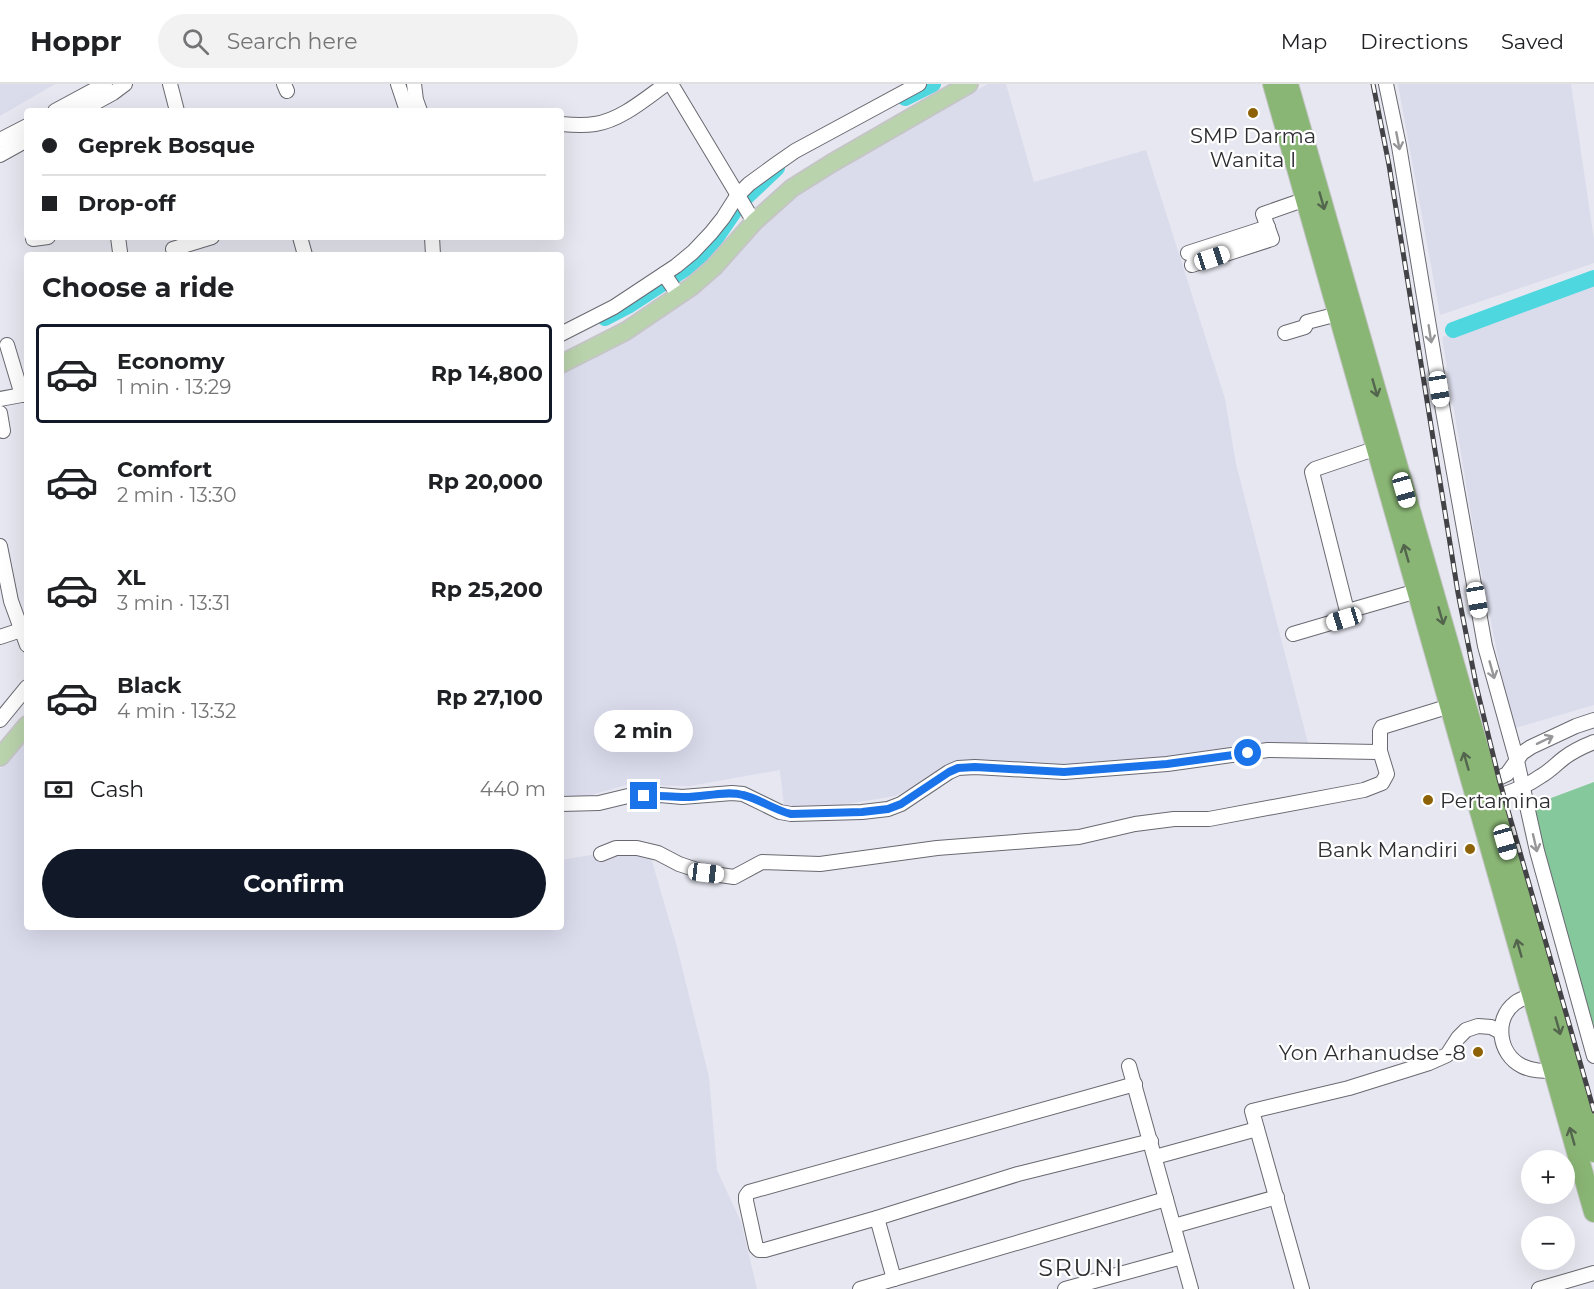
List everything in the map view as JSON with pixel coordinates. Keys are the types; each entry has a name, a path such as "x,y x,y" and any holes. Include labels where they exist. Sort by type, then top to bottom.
{"highway":[{"path":"1273,84 1450,706 1483,793 1594,1152"},
{"path":"1288,84 1483,793 1532,995 1594,1212"}],"main road":[{"path":"564,362 626,331 678,293 691,288 714,267 751,218 792,188 969,84"},
{"path":"0,757 24,728"}],"street":[{"path":"61,108 105,84"},
{"path":"170,84 176,108"},
{"path":"399,84 406,108"},
{"path":"414,84 419,108"},
{"path":"564,124 582,126 609,120 666,84"},
{"path":"671,84 751,218"},
{"path":"564,332 614,307 665,275 693,252 754,180 795,151 919,84"},
{"path":"1386,84 1400,146 1443,411 1485,646 1517,761 1537,851 1594,1056"},
{"path":"85,108 124,85"},
{"path":"0,141 24,128"},
{"path":"0,155 24,142"},
{"path":"1190,259 1272,239 1263,214 1306,199"},
{"path":"118,240 120,252"},
{"path":"173,249 202,240"},
{"path":"665,275 678,293"},
{"path":"1285,333 1305,327 1307,322 1338,314"},
{"path":"0,399 24,395 7,345"},
{"path":"0,413 3,431"},
{"path":"1293,634 1344,619 1348,615 1312,472 1377,448"},
{"path":"0,546 11,601 24,638"},
{"path":"1348,610 1417,591"},
{"path":"0,638 21,630"},
{"path":"0,720 24,691"},
{"path":"601,854 616,848 637,848 657,853 679,864 706,873 734,877 762,862 820,864 937,848 1079,837 1135,824 1174,819 1209,819 1364,790 1382,783 1386,774 1380,751 1382,727 1450,706"},
{"path":"1483,793 1507,774 1522,753 1531,747 1594,720"},
{"path":"1483,793 1522,786 1544,775 1577,749 1594,742"},
{"path":"564,804 599,803 628,796 682,797 743,794 780,812 791,814 862,812 888,809 901,804 958,768 1064,772 1167,764 1268,750 1380,751"},
{"path":"1532,995 1515,1003 1504,1016 1502,1042 1512,1059 1520,1065 1529,1069 1554,1071"},
{"path":"1302,1289 1252,1111 1349,1088 1429,1064 1447,1055 1466,1030 1478,1026 1491,1027 1501,1032"},
{"path":"1130,1066 1191,1289"},
{"path":"1135,1084 749,1192 746,1196 756,1247 759,1250 765,1250 1018,1174 1151,1141"},
{"path":"1155,1156 1257,1129"},
{"path":"1174,1226 1277,1197"},
{"path":"860,1289 1166,1199"},
{"path":"877,1218 894,1279"},
{"path":"1065,1289 1182,1257"},
{"path":"1539,1289 1594,1273"}],"shaded area":[{"path":"0,84 55,84 0,116"},
{"path":"988,84 1006,84 1034,182 1146,150 1225,399 1236,464 1309,747 1119,763 1030,765 969,760 895,796 840,805 784,806 780,770 690,786 626,785 581,798 564,798 564,371 680,305 728,263 768,219 831,171"},
{"path":"1398,84 1571,84 1594,240 1594,263 1440,315"},
{"path":"1594,282 1594,705 1512,729 1477,551 1442,337"},
{"path":"24,740 24,930 564,930 564,860 645,846 651,858 677,947 709,1077 717,1170 741,1222 757,1289 0,1289 0,769"}],"green space":[{"path":"1594,782 1594,1040 1527,807"}],"waterway":[{"path":"905,98 933,84"},
{"path":"605,318 628,306 703,257 740,203 777,168"},
{"path":"1453,330 1594,278"}],"railway":[{"path":"1373,84 1389,165 1458,593 1477,689 1499,779 1594,1111"}],"place":[{"name":"SMP Darma Wanita I","path":"1253,113"},
{"name":"Pertamina","path":"1428,800"},
{"name":"Bank Mandiri","path":"1470,849"},
{"name":"Yon Arhanudse -8","path":"1478,1052"}],"district":[{"name":"SRUNI","path":"1081,1267"}],"route":[{"path":"644,796 743,794 780,812 791,814 862,812 888,809 901,804 958,768 1097,771 1248,753"}]}
